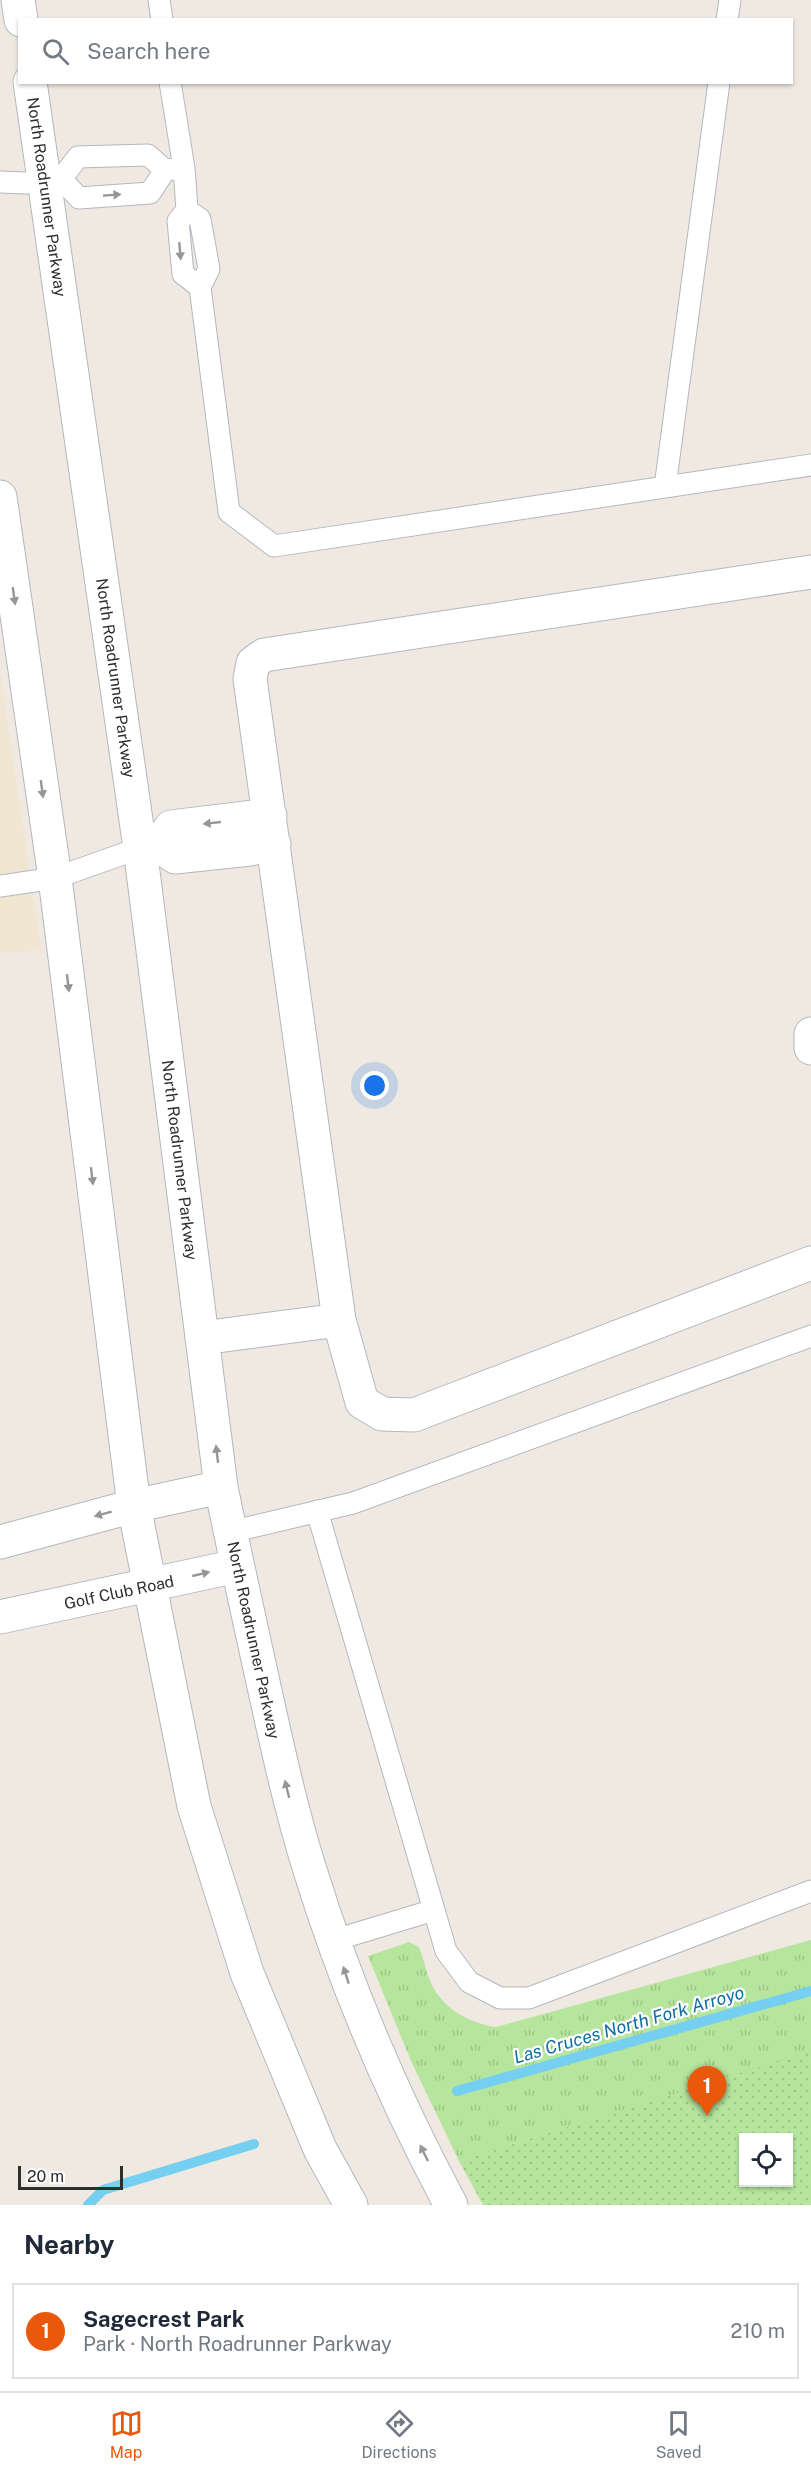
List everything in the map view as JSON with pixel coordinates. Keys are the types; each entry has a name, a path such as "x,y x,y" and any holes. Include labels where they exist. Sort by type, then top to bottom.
{"main road":[{"path":"18,0 21,18"},
{"name":"North Roadrunner Parkway","path":"30,84 53,180 149,846 202,1338 221,1487 288,1792 309,1866 352,1992 375,2048 406,2117 451,2205"},
{"path":"0,497 55,878 134,1506 194,1806 244,1962 320,2149 351,2205"},
{"path":"811,572 264,655 254,663 250,679 339,1320 362,1402 382,1414 414,1416 811,1263"},
{"path":"149,846 171,827 272,830"},
{"path":"811,1034 811,1048"},
{"path":"202,1338 339,1320"},
{"path":"0,1542 134,1506 221,1487"},
{"name":"Golf Club Road","path":"0,1617 237,1566"}],"lane":[{"path":"159,0 162,18"},
{"path":"727,18 730,0"},
{"path":"170,84 175,169 187,210 200,219 208,255 209,269 200,287 229,512 274,546 811,465"},
{"path":"665,487 719,84"},
{"path":"53,180 78,157 148,155 175,169"},
{"path":"0,182 53,180 79,198 150,193 175,169"},
{"path":"0,886 55,878 149,846"},
{"path":"230,1532 353,1503 811,1336"},
{"path":"317,1511 446,1951 469,1982 500,1998 529,1998 811,1891"},
{"path":"335,1940 434,1910"}],"shaded area":[{"path":"0,673 41,950 0,953"}],"green space":[{"path":"811,1940 811,2052 459,2161 411,2061 368,1956 409,1942 419,1947 431,1983 442,2000 467,2018 496,2027"},
{"path":"811,2051 811,2205 483,2205 459,2161"}],"waterway":[{"name":"Las Cruces North Fork Arroyo","path":"457,2091 811,1991"},
{"name":"Las Cruces North Fork Arroyo","path":"88,2205 103,2190 254,2144"}],"place":[{"name":"Sagecrest Park","path":"707,2116"}]}
